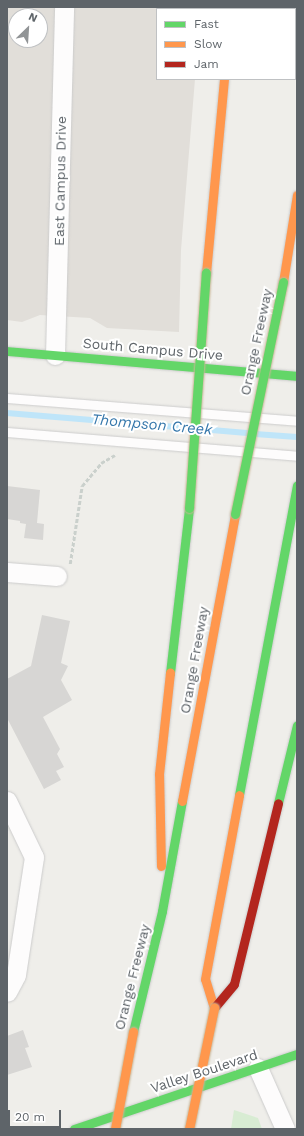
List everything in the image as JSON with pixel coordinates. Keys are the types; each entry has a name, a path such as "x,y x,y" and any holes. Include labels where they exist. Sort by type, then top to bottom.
{"main road":[{"path":"162,911 159,774 189,508 206,273 224,80"},
{"name":"Orange Freeway","path":"115,1129 133,1032 162,911 235,514 283,282 297,195"},
{"name":"South Campus Drive","path":"7,351 297,376"},
{"path":"214,1008 205,979 297,485"},
{"path":"189,1129 214,1008 234,984 297,725"},
{"name":"Valley Boulevard","path":"74,1129 297,1054"}],"street":[{"name":"East Campus Drive","path":"55,355 64,7"},
{"path":"7,572 57,576"},
{"path":"7,801 34,857 16,975 9,990"},
{"path":"258,1068 285,1129"}],"lane":[{"path":"7,398 297,421"},
{"path":"7,432 297,456"}],"path":[{"path":"57,576 72,560 82,486 101,464 120,454"}],"shaded area":[{"path":"7,7 201,7 156,8 156,80 195,80 181,250 179,332 107,328 90,318 40,315 22,322 7,320"}],"green space":[{"path":"234,1110 258,1118 262,1129 231,1129"}],"building":[{"path":"7,486 40,490 37,523 44,524 43,540 24,538 26,524 20,523 20,521 7,519"},
{"path":"42,615 70,621 61,663 68,666 61,680 72,700 43,717 60,749 57,754 64,767 56,771 61,780 44,789 7,718 7,679 31,666"},
{"path":"23,1030 29,1047 25,1048 32,1067 7,1075 7,1036"}],"waterway":[{"name":"Thompson Creek","path":"7,413 191,428"},
{"name":"Thompson Creek","path":"200,429 247,433"},
{"name":"Thompson Creek","path":"255,434 297,437"}],"traffic: fast":[{"path":"189,508 206,273"},
{"path":"235,514 283,282"},
{"path":"7,351 297,376"},
{"path":"239,795 297,485"},
{"path":"170,673 189,508"},
{"path":"278,803 297,725"},
{"path":"133,1032 162,911 182,801"},
{"path":"74,1129 297,1054"}],"traffic: slow":[{"path":"206,273 224,80"},
{"path":"283,282 297,195"},
{"path":"182,801 235,514"},
{"path":"161,866 159,774 170,673"},
{"path":"214,1008 205,979 239,795"},
{"path":"189,1129 214,1008"},
{"path":"115,1129 133,1032"}],"traffic: jam":[{"path":"214,1008 234,984 278,803"}]}
